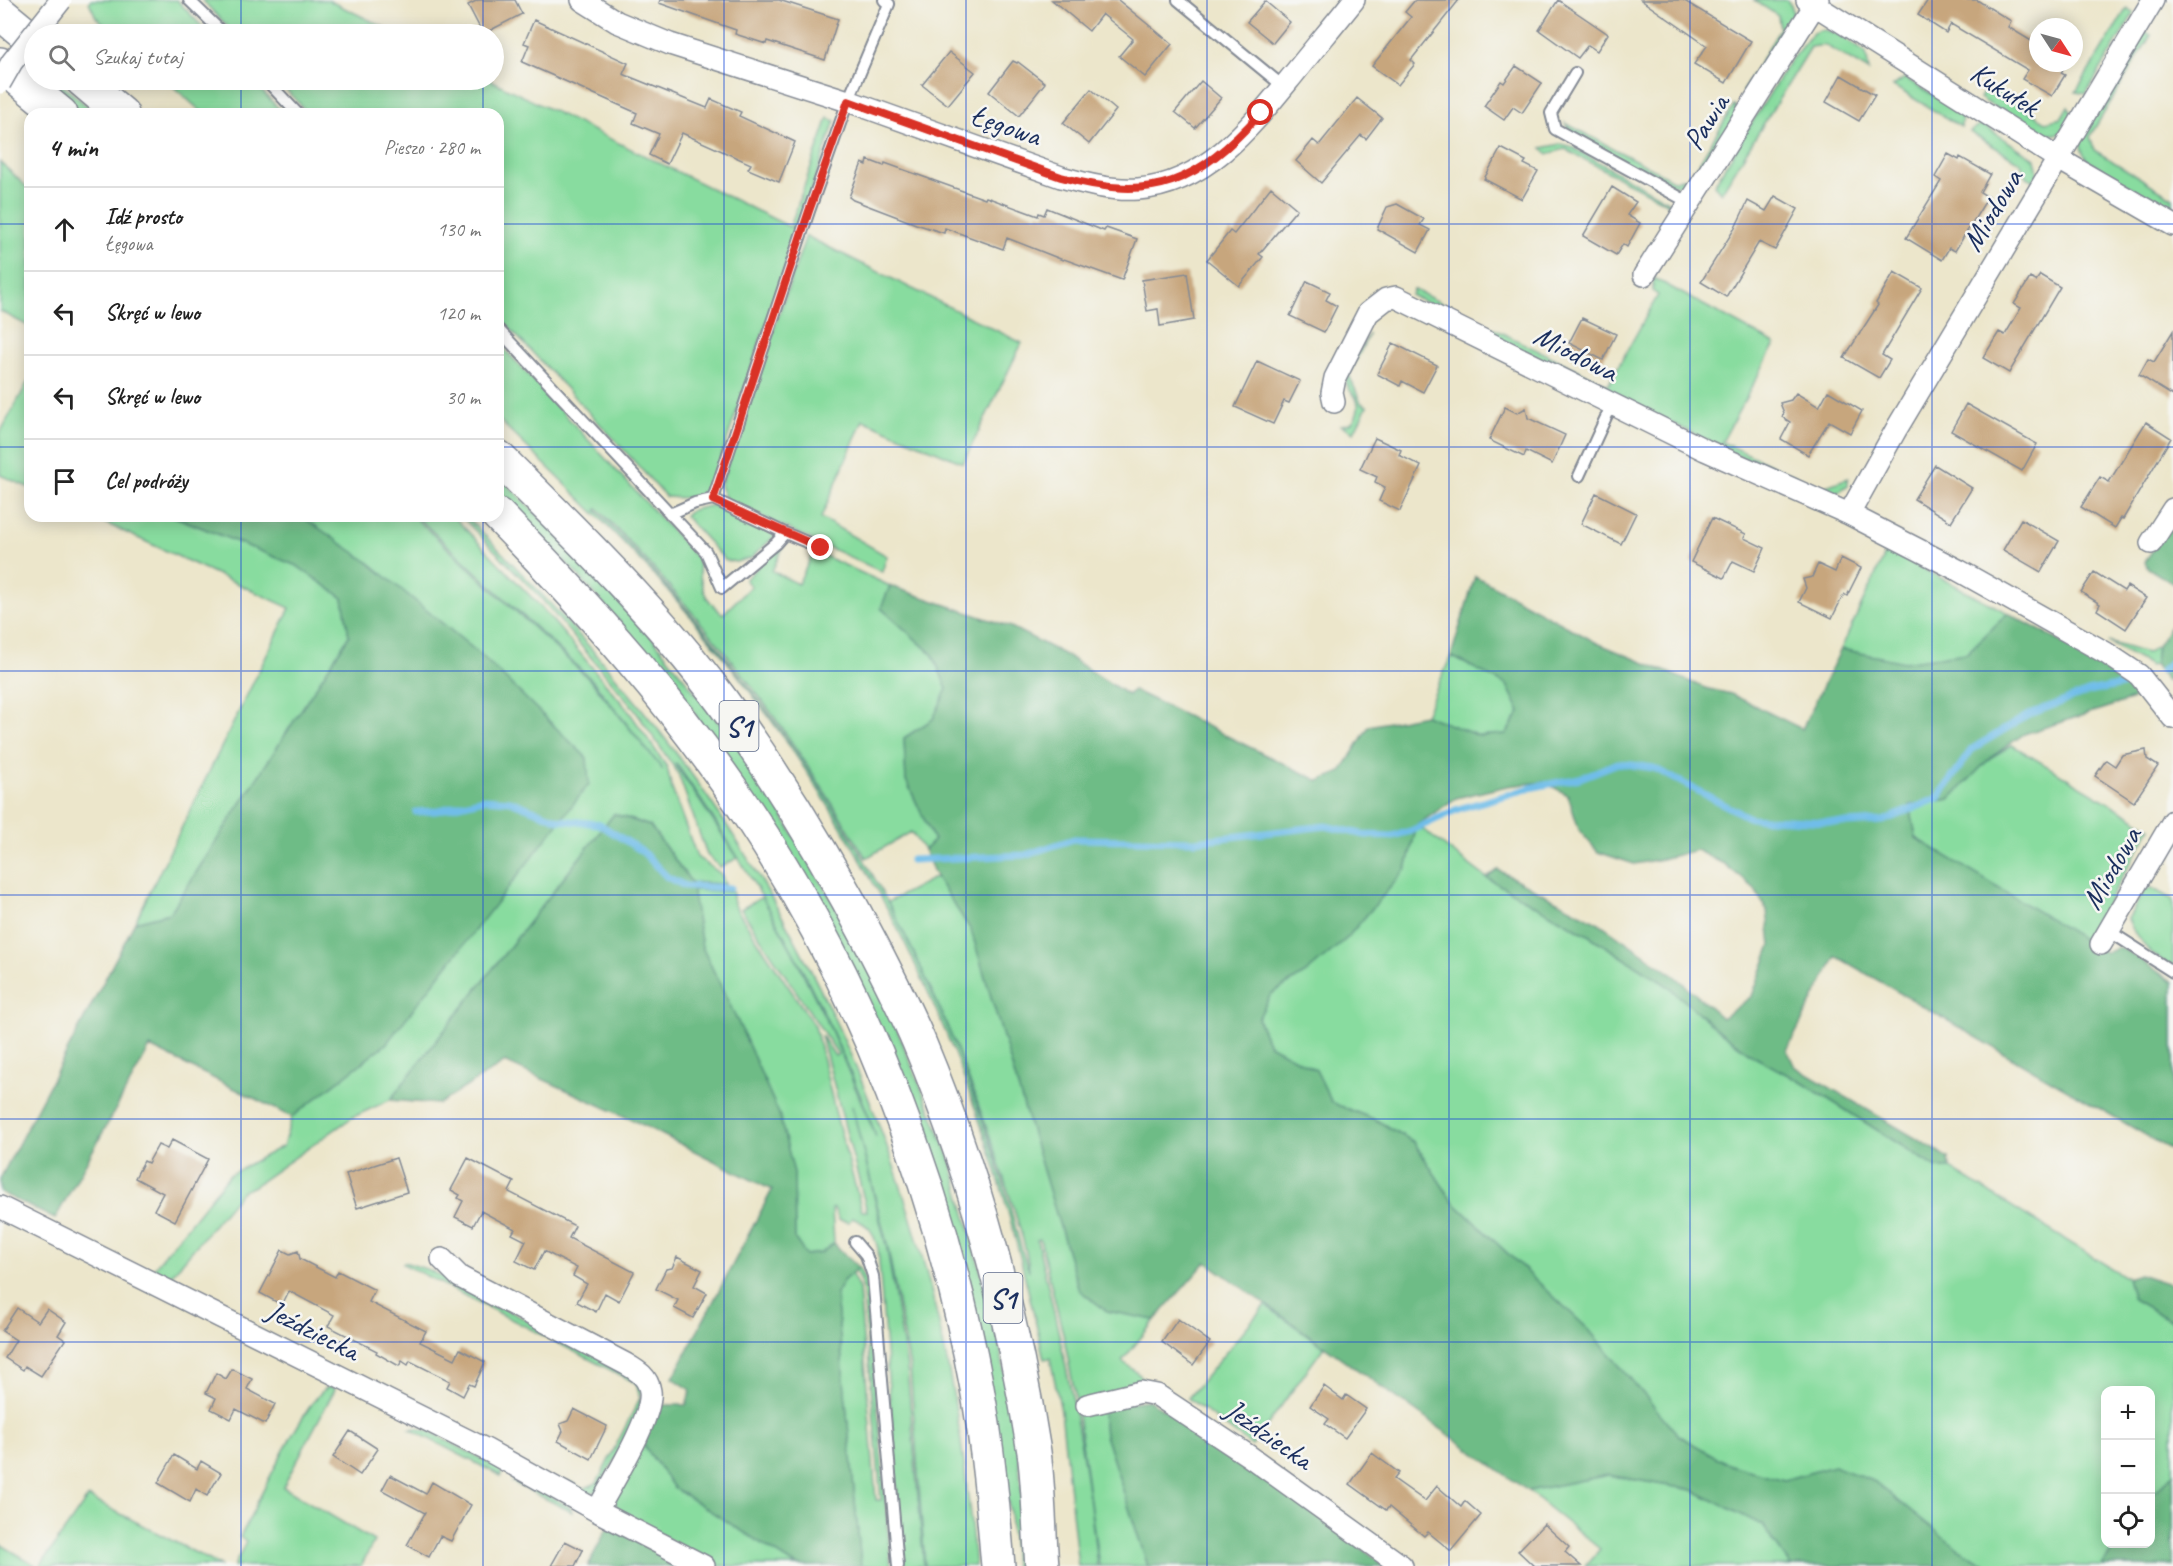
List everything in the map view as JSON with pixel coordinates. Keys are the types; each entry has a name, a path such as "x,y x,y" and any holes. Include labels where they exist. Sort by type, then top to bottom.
{"highway":[{"path":"0,13 24,33"},
{"path":"0,64 24,84"},
{"path":"32,90 54,108"},
{"path":"94,90 115,108"},
{"name":"S1","path":"504,463 597,555 653,616 720,699 787,796 848,899 887,974 918,1041 954,1133 984,1222 1008,1316 1034,1454 1042,1566"},
{"name":"S1","path":"504,521 573,594 686,728 751,818 813,922 849,992 914,1150 964,1323 991,1480 998,1566"}],"street":[{"path":"42,24 61,0"},
{"name":"Łęgowa","path":"582,0 616,22 660,40 848,101 1061,177 1090,185 1138,189 1184,177 1209,162 1240,136 1284,87 1354,0"},
{"name":"Miodowa","path":"1849,514 1903,418 2153,0"},
{"name":"Kukułek","path":"1813,2 2057,158 2173,225"},
{"name":"Pawia","path":"1644,275 1813,2"},
{"path":"0,83 24,47"},
{"name":"Miodowa","path":"1334,402 1332,393 1335,378 1368,313 1386,299 1396,297 1705,450 1849,514 1968,575 2106,653 2139,675 2173,718"},
{"path":"2151,543 2173,509"},
{"name":"Miodowa","path":"2105,938 2173,821"},
{"name":"Jeździecka","path":"0,1207 487,1450 597,1511 704,1566"},
{"path":"442,1259 460,1277 626,1364 644,1377 651,1399 645,1420 597,1511"},
{"name":"Jeździecka","path":"1087,1405 1141,1392 1157,1395 1249,1456 1402,1566"}],"lane":[{"path":"189,0 214,24"},
{"path":"713,500 848,101 889,4 884,0"},
{"path":"1178,0 1284,87"},
{"path":"1575,73 1551,113 1554,129 1690,203"},
{"path":"275,90 292,108"},
{"path":"504,335 706,552 722,588 785,533"},
{"path":"1579,476 1612,404"},
{"path":"670,514 695,503 713,500 821,548"},
{"path":"2105,938 2173,972"},
{"path":"855,1242 866,1255 873,1276 898,1566"}],"green space":[{"path":"90,0 177,0 200,24 104,24 96,17"},
{"path":"202,0 328,0 377,24 225,24"},
{"path":"1754,0 1787,0 1792,7 1794,20 1750,93 1742,92 1780,29 1778,16"},
{"path":"2127,8 2134,13 2086,94 2076,92"},
{"path":"1821,30 1839,35 1866,53 1869,71 1825,45 1811,47 1721,193 1714,185 1789,62 1813,33"},
{"path":"2145,32 2151,35 2090,136 2094,150 2173,198 2173,213 2088,161 2081,147 2082,137"},
{"path":"1905,78 1962,113 1961,127 1893,86"},
{"path":"1987,86 2046,122 2061,118 2068,107 2073,115 2061,132 2041,133 2018,123 1980,98"},
{"path":"504,87 790,227 828,118 835,121 713,481 708,487 693,497 666,497 504,322 504,108 303,108 286,90 504,90"},
{"path":"50,90 68,90 90,108 72,108"},
{"path":"177,90 261,90 278,108 197,108"},
{"path":"1734,105 1739,112 1697,177 1682,185 1664,183 1569,131 1565,123 1673,180 1690,178"},
{"path":"1981,124 2035,159 2038,173 2034,181 2026,177 2021,163 1970,132"},
{"path":"1561,144 1570,146 1666,200 1672,206 1670,215 1666,218 1670,210 1667,203 1565,149 1548,154 1542,148"},
{"path":"0,162 24,184 24,324 0,311"},
{"path":"806,236 1022,343 963,463 863,420 821,518 887,556 882,572 726,500 720,486"},
{"path":"1654,278 1775,344 1722,442 1821,488 1848,478 1848,485 1828,495 1741,457 1411,295 1413,289 1608,385 1658,295 1652,291"},
{"path":"1369,334 1349,375 1361,403 1367,406 1354,432 1341,425 1352,422 1358,409 1356,399 1346,382 1346,376 1352,361"},
{"path":"504,349 698,559 703,590 710,602 723,614 751,586 745,580 779,546 783,547 772,571 798,584 814,551 890,586 881,608 933,655 947,689 934,719 904,738 906,780 934,841 924,850 911,832 866,858 800,755 739,670 661,576 598,509 596,510 704,630 754,694 801,759 845,827 885,897 922,970 954,1044 994,1156 1029,1271 1026,1250 1015,1213 966,1073 938,1003 922,969 888,902 936,877 971,930 1079,1290 1107,1311 1155,1320 1122,1361 1145,1379 1145,1385 1102,1407 1105,1435 1148,1566 1099,1566 1076,1400 1064,1338 1040,1239 1037,1240 1073,1402 1093,1525 1097,1566 1078,1566 1061,1411 1050,1358 1044,1359 1026,1280 989,1149 963,1076 900,933 863,864 780,733 734,670 685,610 594,512 504,425"},
{"path":"24,389 24,485 0,475 0,433"},
{"path":"504,481 633,613 755,769 872,969 951,1161 998,1336 1018,1450 1028,1566 1014,1566 1010,1513 953,1219 692,708 646,652 549,544 504,499"},
{"path":"713,505 776,535 751,558 736,562 725,560 685,516 692,510"},
{"path":"2173,518 2173,584 2148,568 2145,562"},
{"path":"103,522 188,522 297,566 343,598 349,636 170,913 135,922 290,608"},
{"path":"188,522 310,522 368,562 482,656 587,758 589,784 386,1044 292,1117 150,1047 55,1219 0,1192 0,1179 135,922 170,913 349,636 343,598 297,566"},
{"path":"310,522 419,522 592,682 663,770 593,681 422,522 459,522 542,608 628,710 667,767 672,789 697,857 721,874 725,884 691,882 650,826 614,814 390,1100 353,1117 254,1186 241,1192 171,1276 181,1281 172,1283 157,1273 154,1268 229,1175 283,1146 292,1117 386,1044 587,758 482,656 368,562"},
{"path":"467,522 472,522 573,629 673,749 724,821 771,897 814,976 852,1058 885,1141 913,1226 936,1312 954,1399 961,1440 975,1566 925,1566 910,1367 888,1248 852,1106 887,1249 907,1367 924,1566 903,1566 878,1249 867,1226 852,1218 849,1222 839,1220 834,1208 832,1209 834,1243 821,1253 805,1255 795,1239 794,1173 779,1114 702,947 692,890 733,892 737,910 815,1026 862,1211 867,1211 821,1035 835,1056 838,1054 741,909 762,897 738,858 720,867 707,855 678,773 632,706 539,596","holes":["676,763 734,852 675,764","763,898 811,986 829,1025 863,1101 876,1137 831,1030"]},
{"path":"1887,550 2008,613 1967,653 1904,662 1841,649"},
{"path":"1475,576 1597,643 1705,688 1731,694 1802,729 1841,649 1904,662 1967,653 2008,613 2118,673 2137,692 2133,699 2024,734 1990,758 1950,799 1910,805 1916,838 2106,953 2117,948 2126,950 2173,982 2173,1151 1836,956 1787,1050 1795,1067 1949,1158 1950,1168 1937,1168 1803,1083 1753,1056 1722,1033 1665,984 1588,935 1487,878 1498,870 1599,923 1675,976 1722,1018 1752,996 1771,945 1767,910 1754,888 1724,864 1696,850 1634,864 1598,852 1579,830 1568,795 1544,782 1507,786 1456,798 1417,825 1406,869 1346,939 1306,973 1271,994 1258,1019 1269,1045 1316,1070 1332,1103 1376,1120 1414,1142 1452,1201 1589,1330 1679,1436 1730,1465 1784,1480 1834,1466 1875,1482 1956,1547 1988,1566 1791,1566 1762,1525 1693,1490 1608,1475 1528,1491 1206,1262 1155,1320 1107,1311 1079,1290 971,930 936,877 924,850 934,840 906,780 904,738 933,719 947,689 933,655 881,608 890,586 1011,627 1069,657 1128,695 1133,690 1319,781 1341,772 1369,726 1425,715 1479,736 1506,734 1520,712 1507,685 1451,656"},
{"path":"2173,622 2173,675 2167,681 2155,664 2157,646"},
{"path":"2108,642 2146,653 2157,646 2155,664 2150,666"},
{"path":"1451,656 1507,685 1520,712 1506,734 1479,736 1425,715"},
{"path":"2012,745 2151,828 2085,941 1916,838 1910,805 1950,799 1990,758"},
{"path":"614,814 650,826 691,882 702,947 779,1114 794,1173 795,1239 806,1255 821,1253 834,1243 859,1267 843,1281 836,1294 861,1566 797,1566 674,1488 641,1441 652,1425 660,1405 686,1405 691,1390 673,1378 772,1190 639,1123 505,1062 439,1104 390,1100"},
{"path":"1417,825 1487,878 1588,935 1665,984 1722,1033 1753,1056 1803,1083 1937,1168 1950,1168 2127,1278 2133,1299 2173,1322 2173,1474 2155,1491 2155,1386 2101,1386 2101,1548 2114,1548 2103,1566 1988,1566 1835,1466 1784,1480 1730,1465 1679,1436 1589,1330 1452,1201 1414,1142 1376,1120 1332,1103 1316,1070 1269,1045 1258,1019 1271,994 1306,973 1346,939 1406,869"},
{"path":"2152,888 2173,900 2173,966 2165,963 2146,947 2135,934 2128,919 2145,889"},
{"path":"404,1262 429,1270 622,1369 642,1387 639,1417 598,1490 590,1493 580,1492 569,1487 568,1481 583,1489 597,1483 640,1398 636,1383 403,1264"},
{"path":"859,1267 867,1285 891,1566 861,1566 836,1294 843,1281 851,1273 859,1289 876,1500 881,1500 863,1288 855,1270"},
{"path":"2139,1274 2173,1285 2173,1322 2133,1299 2127,1278"},
{"path":"1265,1305 1324,1347 1252,1446 1188,1398"},
{"path":"329,1386 335,1389 283,1487 374,1541 361,1566 234,1566 246,1542 240,1537 281,1456 307,1411"},
{"path":"1148,1400 1172,1414 1387,1566 1148,1566 1105,1435 1102,1407"},
{"path":"410,1429 429,1431 502,1470 501,1476"},
{"path":"641,1441 674,1488 797,1566 719,1566 621,1514 615,1498"},
{"path":"2173,1474 2173,1566 2103,1566 2114,1548 2155,1548 2155,1491"},
{"path":"1608,1475 1693,1490 1762,1525 1791,1566 1585,1566 1600,1549 1528,1491"},
{"path":"518,1479 570,1507 572,1512 512,1482"},
{"path":"88,1497 221,1566 40,1566"},
{"path":"610,1527 686,1566 588,1566 606,1530"},
{"path":"0,1544 37,1566 0,1566"}],"building":[{"path":"478,0 515,0 522,14 502,24 478,24 468,5"},
{"path":"660,0 779,0 838,19 825,60 767,41 766,44 735,34 736,30 659,3"},
{"path":"1052,0 1118,0 1172,44 1145,77 1119,56 1133,39 1102,14 1089,31"},
{"path":"1415,0 1459,0 1411,60 1415,64 1398,85 1372,66 1411,17 1405,12"},
{"path":"1558,0 1608,34 1597,51 1588,45 1578,58 1539,30"},
{"path":"1641,0 1683,0 1751,41 1726,83 1694,64 1707,46"},
{"path":"1928,0 1977,0 2011,21 2008,27 2029,40 2029,72 2062,72 2065,75 2052,96 2022,79 2028,70 1951,24 1946,33 1918,15"},
{"path":"1265,1 1290,22 1273,43 1247,22"},
{"path":"534,20 628,63 623,74 707,108 711,99 741,112 739,116 795,142 779,182 748,169 751,164 682,133 667,164 649,155 659,134 633,123 637,113 522,62 529,45 524,43"},
{"path":"949,52 975,72 948,105 922,85"},
{"path":"1013,61 1018,62 1045,83 1019,116 989,92"},
{"path":"1516,66 1542,83 1522,113 1513,107 1504,120 1484,106 1501,81 1504,83"},
{"path":"1841,75 1875,95 1859,121 1826,102"},
{"path":"1201,81 1221,98 1195,128 1175,112"},
{"path":"1091,89 1116,110 1089,144 1063,123"},
{"path":"1357,98 1382,118 1366,139 1361,135 1321,183 1296,161 1313,140 1319,145"},
{"path":"1501,148 1526,161 1524,164 1538,171 1522,199 1484,179"},
{"path":"1948,154 1959,160 1960,157 1990,174 1980,192 1988,197 1955,251 1949,248 1942,260 1906,238 1941,181 1935,177"},
{"path":"868,160 884,166 885,163 1038,216 1039,213 1044,215 1047,208 1104,231 1106,228 1137,239 1122,280 1007,238 1003,249 945,228 944,233 916,224 853,200 849,197 862,163 867,165"},
{"path":"1271,187 1297,209 1259,254 1263,257 1239,286 1207,260 1230,231 1234,234"},
{"path":"1612,187 1636,202 1627,215 1640,223 1627,247 1623,244 1616,255 1583,236"},
{"path":"1775,196 1798,209 1775,250 1759,242 1726,297 1701,282 1735,228 1748,201 1766,211"},
{"path":"1397,204 1424,219 1420,225 1430,230 1418,252 1377,229 1387,207"},
{"path":"1894,272 1922,288 1882,355 1890,360 1879,378 1844,358 1878,305 1876,303"},
{"path":"1187,273 1194,320 1160,326 1158,309 1147,311 1142,280"},
{"path":"2040,275 2060,287 2009,373 1983,358 1999,332 2005,335 2021,308 2014,304 2030,278 2036,281"},
{"path":"1307,281 1330,292 1326,300 1337,306 1324,332 1290,316"},
{"path":"1582,318 1616,334 1603,360 1569,343"},
{"path":"2173,331 2173,396 2139,375 2148,359 2154,362"},
{"path":"1393,343 1437,365 1423,392 1402,381 1400,386 1377,374"},
{"path":"1257,361 1300,381 1289,403 1284,401 1273,424 1235,407"},
{"path":"1828,391 1862,411 1850,433 1829,421 1808,455 1781,439 1790,422 1782,417 1784,413 1780,403 1791,400 1796,393 1819,407"},
{"path":"1966,404 2037,444 2022,471 1951,431"},
{"path":"1505,407 1517,413 1526,408 1528,418 1565,435 1552,464 1526,451 1524,457 1489,440"},
{"path":"2146,422 2171,438 2123,519 2121,518 2115,528 2081,507 2100,477 2109,482"},
{"path":"1375,438 1401,450 1399,455 1421,466 1400,511 1379,501 1385,487 1375,482 1377,477 1360,469"},
{"path":"1935,465 1972,488 1951,522 1914,499"},
{"path":"1596,493 1636,513 1621,544 1581,524"},
{"path":"1712,518 1746,534 1744,538 1765,548 1754,571 1733,561 1724,578 1691,562"},
{"path":"2021,519 2059,541 2041,572 2003,550"},
{"path":"1841,558 1861,568 1847,596 1844,594 1832,618 1799,602 1806,588 1803,579 1812,577 1818,564 1835,572"},
{"path":"2094,572 2124,591 2127,586 2146,598 2126,629 2097,610 2100,604 2081,592"},
{"path":"2146,750 2147,759 2158,766 2134,802 2095,776 2106,760 2115,766 2122,755"},
{"path":"172,1140 208,1159 175,1221 154,1210 163,1193 135,1178 144,1161 148,1163 158,1145 167,1149"},
{"path":"396,1158 407,1192 357,1208 346,1174"},
{"path":"468,1158 514,1182 509,1192 575,1226 569,1238 634,1272 619,1301 605,1293 596,1312 577,1302 587,1284 573,1276 577,1268 544,1251 534,1270 516,1261 526,1241 512,1234 515,1229 481,1211 473,1226 455,1217 463,1201 458,1198 460,1195 451,1190"},
{"path":"282,1250 290,1254 298,1251 300,1259 335,1277 338,1271 375,1290 369,1302 426,1331 420,1342 455,1359 460,1349 485,1362 474,1386 469,1384 463,1396 447,1387 450,1381 410,1361 408,1365 402,1361 399,1366 376,1353 377,1351 328,1326 334,1315 289,1291 282,1305 260,1293"},
{"path":"677,1257 702,1270 694,1286 707,1293 693,1318 674,1308 678,1300 656,1289 666,1269 672,1268"},
{"path":"17,1308 38,1322 47,1309 66,1322 58,1335 65,1340 41,1376 25,1366 23,1370 5,1358 16,1340 2,1331"},
{"path":"1178,1319 1210,1342 1193,1365 1162,1342"},
{"path":"232,1369 252,1379 247,1389 275,1404 265,1424 236,1409 231,1419 211,1409 216,1398 206,1393 216,1373 226,1379"},
{"path":"1324,1386 1343,1400 1346,1395 1366,1409 1345,1438 1325,1424 1329,1419 1310,1406"},
{"path":"574,1409 607,1426 591,1459 558,1441 563,1431 560,1424 568,1421"},
{"path":"350,1431 378,1449 360,1475 333,1457"},
{"path":"1372,1453 1399,1473 1394,1479 1425,1501 1437,1486 1461,1507 1465,1501 1481,1515 1451,1551 1428,1532 1424,1536 1389,1507 1386,1510 1350,1484"},
{"path":"174,1455 197,1469 201,1461 221,1473 207,1496 196,1489 190,1502 158,1483"},
{"path":"390,1475 426,1494 432,1482 471,1505 451,1541 440,1536 429,1557 407,1545 425,1513 382,1490"},
{"path":"1544,1524 1569,1547 1565,1552 1581,1566 1534,1566 1518,1551"},
{"path":"565,1541 583,1550 575,1566 551,1566"}],"waterway":[{"path":"2162,670 2173,660"},
{"path":"912,860 1025,855 1074,839 1195,841 1326,826 1365,835 1392,836 1411,831 1458,809 1534,787 1580,778 1618,763 1654,768 1750,818 1847,823 1883,821 1938,798 1972,749 2030,714 2088,692 2127,684"},
{"path":"416,812 436,811 484,799 510,801 559,820 599,824 642,851 667,877 685,886 730,888"}],"route":[{"path":"821,548 713,500 848,101 1061,177 1090,185 1138,189 1184,177 1201,168 1240,136 1261,113"}]}
